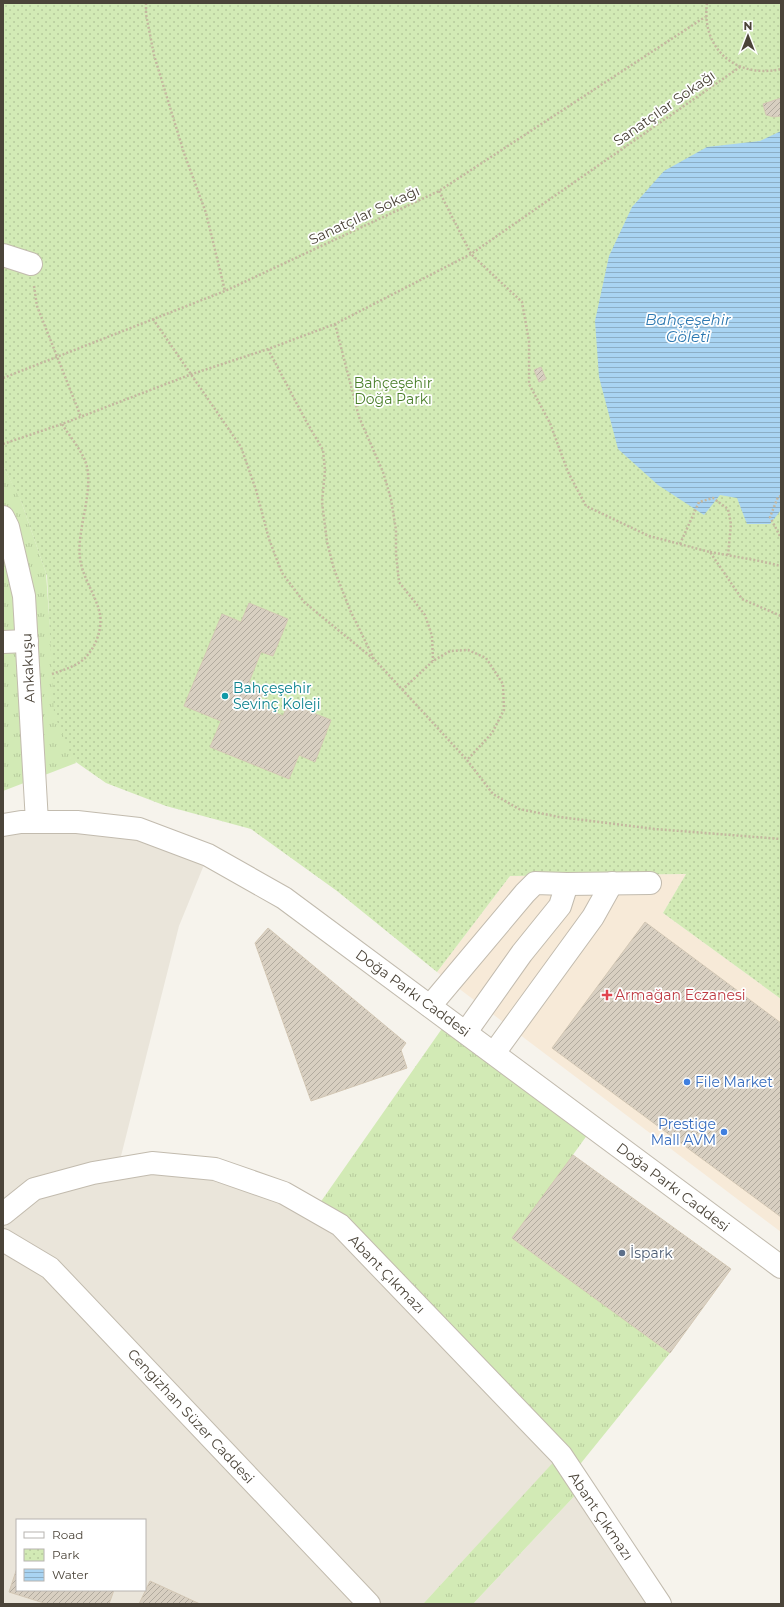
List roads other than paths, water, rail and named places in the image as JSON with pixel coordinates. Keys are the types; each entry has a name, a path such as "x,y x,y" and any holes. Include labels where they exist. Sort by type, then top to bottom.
{"street":[{"path":"3,255 30,264"},
{"name":"Ankakuşu","path":"3,517 8,527 24,596 37,822"},
{"path":"3,642 27,641"},
{"name":"Doğa Parkı Caddesi","path":"3,825 21,822 77,822 139,829 208,855 284,898 781,1266"},
{"path":"430,1006 535,883 650,883"},
{"path":"494,1053 593,917 612,883"},
{"path":"466,1032 522,954 560,906 567,884"},
{"name":"Abant Çıkmazı","path":"3,1214 34,1189 93,1173 152,1163 215,1170 236,1176 284,1193 340,1225 560,1455 660,1604"},
{"name":"Cengizhan Süzer Caddesi","path":"3,1240 50,1268 369,1604"}],"water":[{"name":"Bahçeşehir Göleti","path":"781,131 781,510 770,524 747,524 737,498 720,495 704,515 658,485 618,449 599,377 595,321 609,256 632,207 664,171 707,147 760,141"}],"place":[{"name":"Bahçeşehir Sevinç Koleji","path":"225,696"},
{"name":"Armağan Eczanesi","path":"607,995"},
{"name":"File Market","path":"687,1082"},
{"name":"Prestige Mall AVM","path":"724,1132"},
{"name":"İspark","path":"622,1253"}],"park label":[{"name":"Bahçeşehir Doğa Parkı","path":"393,392"}]}
